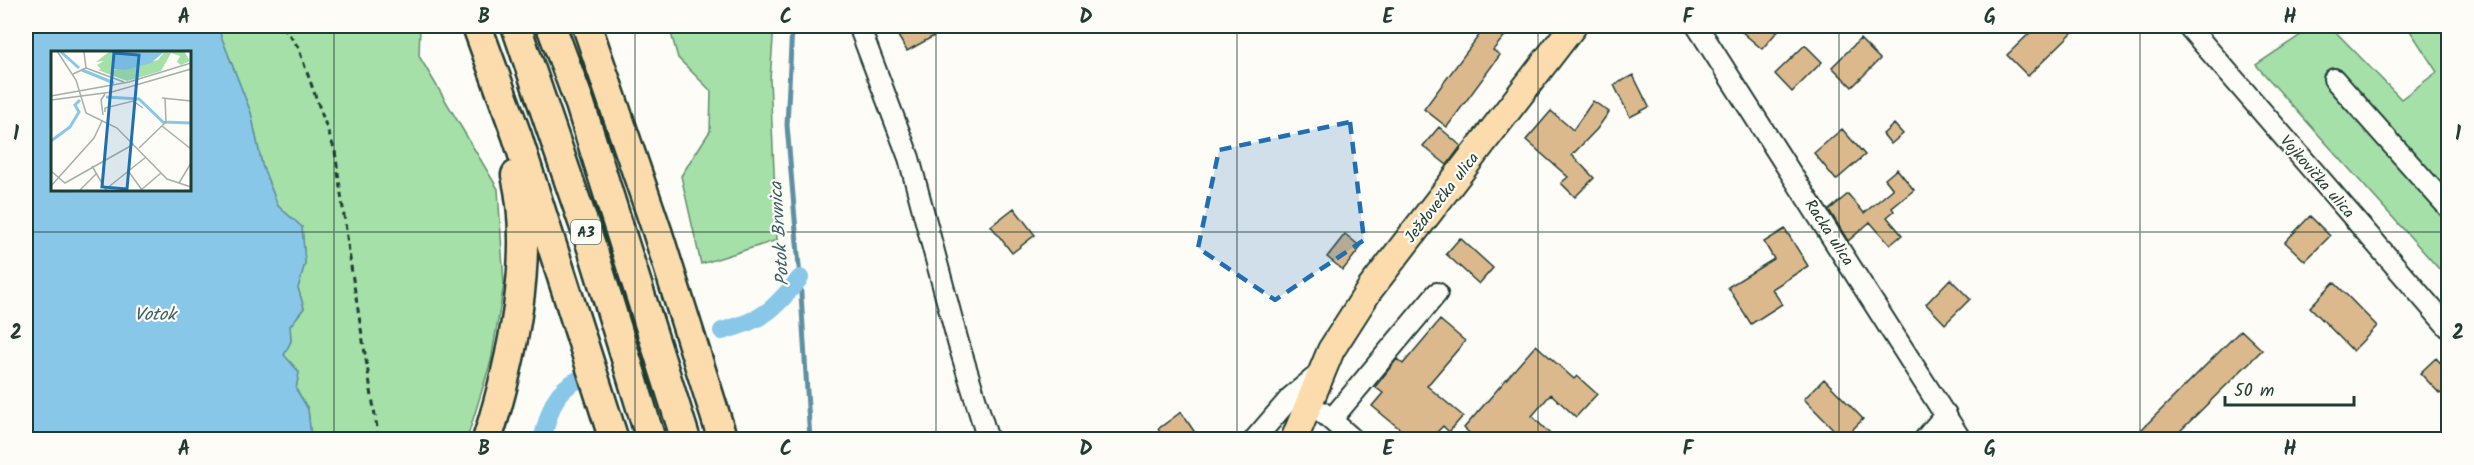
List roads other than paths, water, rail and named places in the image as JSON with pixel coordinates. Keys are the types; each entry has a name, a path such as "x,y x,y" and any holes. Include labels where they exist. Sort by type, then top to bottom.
{"highway":[{"path":"477,26 494,70 614,440"},
{"name":"A3","path":"516,26 593,251 651,440"},
{"name":"A3","path":"551,26 580,104 686,440"},
{"path":"587,26 657,231 723,440"},
{"path":"487,440 502,393 513,338 523,247 518,184 494,70"}],"main road":[{"name":"Ježdovečka ulica","path":"1294,440 1319,375 1342,331 1370,290 1573,26"}],"street":[{"path":"859,26 909,158 958,342 988,440"},
{"name":"Racka ulica","path":"1697,26 1961,440"},
{"name":"Vojkovička ulica","path":"2187,26 2448,325"},
{"path":"2334,79 2448,207"},
{"path":"1331,420 1437,293"},
{"name":"Ježdovečka ulica","path":"1254,440 1292,397 1319,375"},
{"path":"1308,403 1354,440"},
{"path":"1924,440 1946,414"}],"water":[{"name":"Votok","path":"26,26 217,26 251,113 262,165 278,206 302,227 305,263 298,288 304,308 290,326 291,341 284,355 299,372 296,389 308,409 311,439 26,439"}],"waterway":[{"name":"Potok Brvnica","path":"792,26 787,125 800,278 810,440"},
{"path":"722,331 748,323 767,312 800,278"},
{"path":"542,440 553,404 563,390 580,379"}]}
